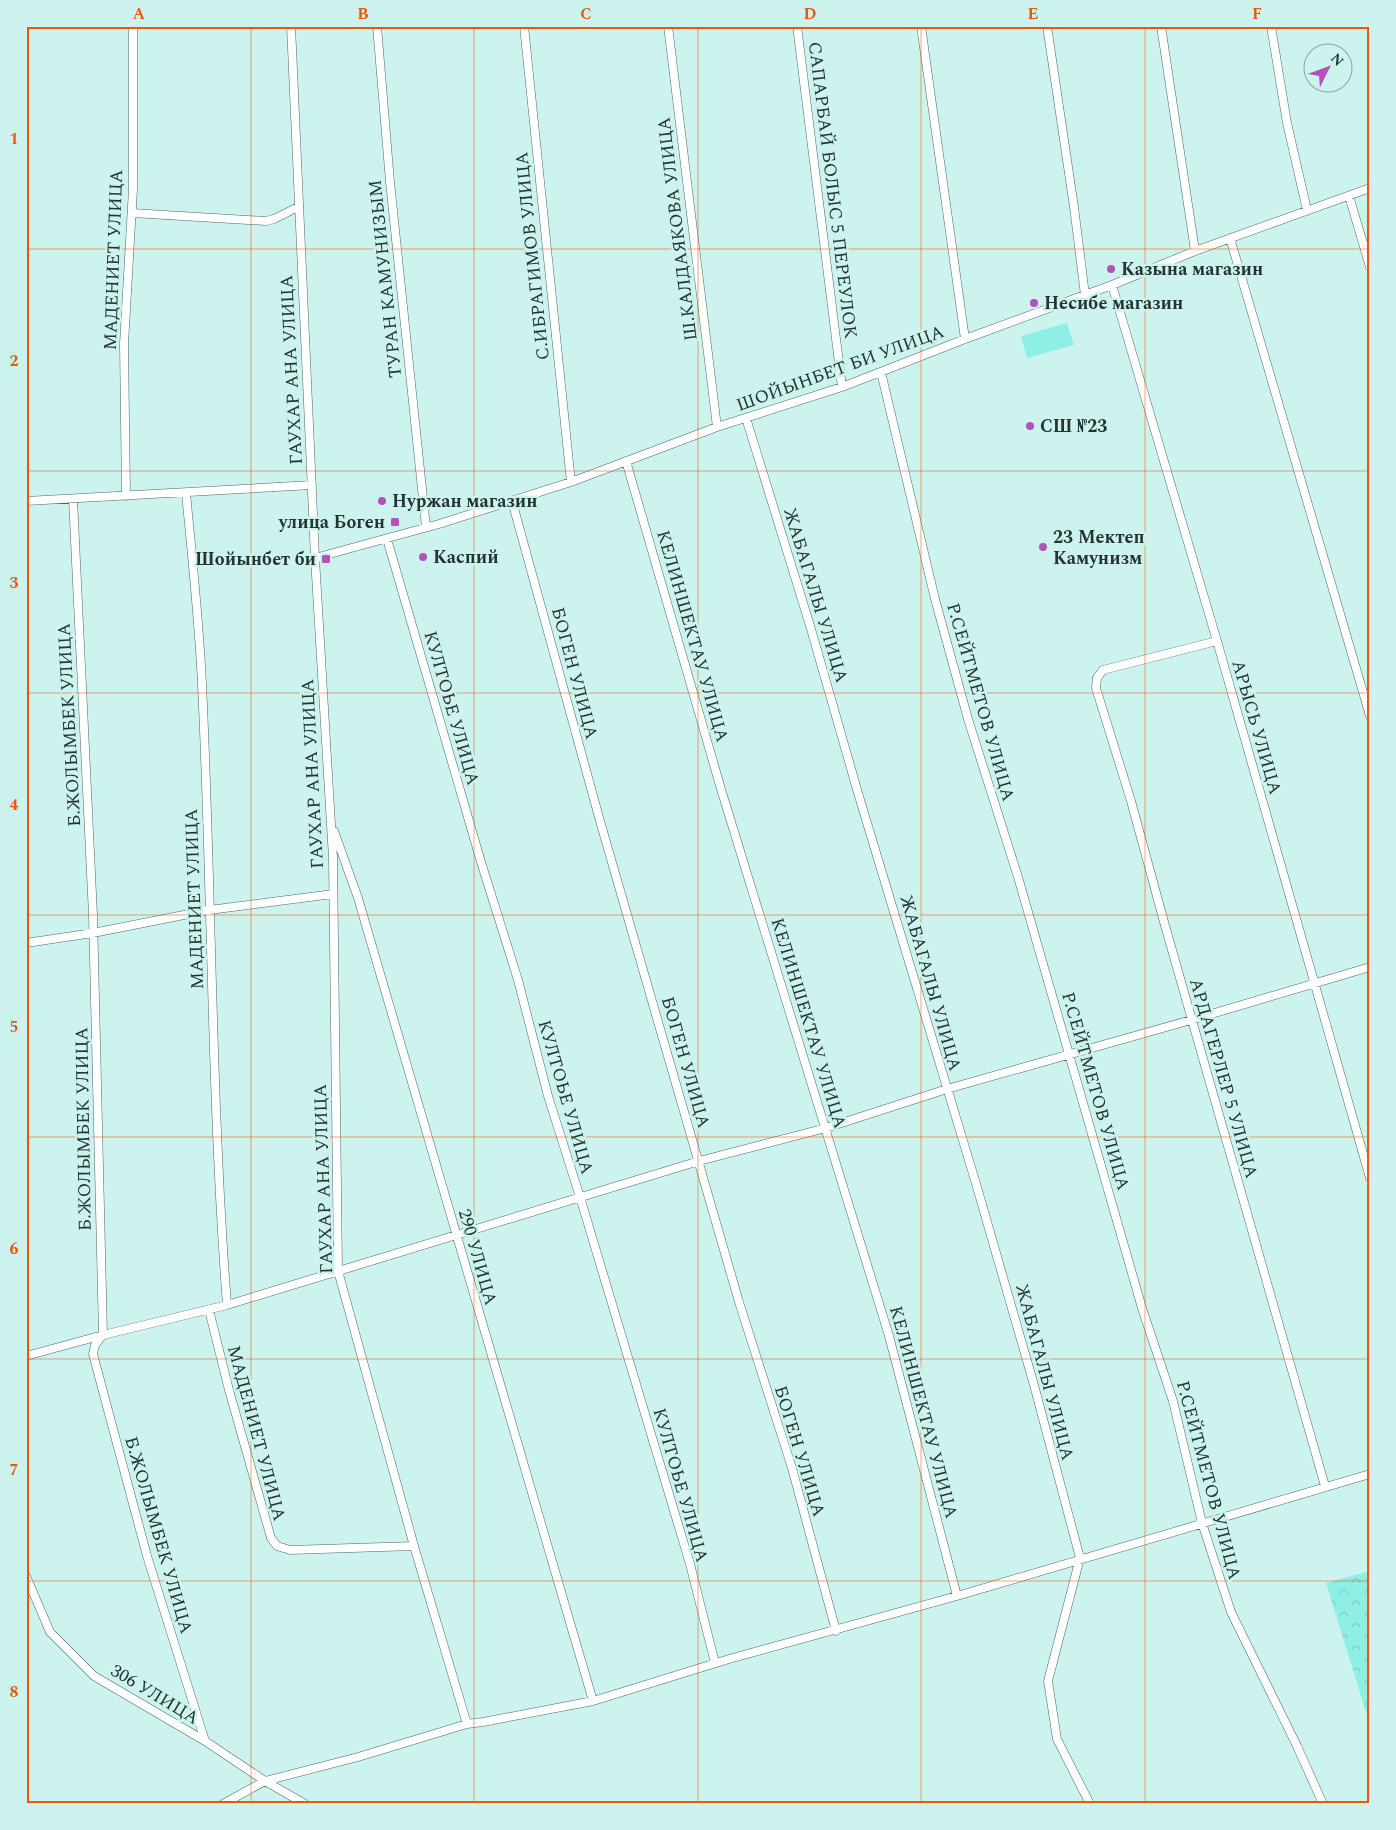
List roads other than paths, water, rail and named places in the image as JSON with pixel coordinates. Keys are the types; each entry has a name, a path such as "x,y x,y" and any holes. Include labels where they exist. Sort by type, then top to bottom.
{"street":[{"name":"МАДЕНИЕТ УЛИЦА","path":"126,496 124,344 132,212 133,26"},
{"name":"ГАУХАР АНА УЛИЦА","path":"291,26 315,558 331,822 338,1271 414,1546 467,1724"},
{"name":"ТУРАН КАМУНИЗЫМ","path":"377,26 390,182 426,527"},
{"name":"С.ИБРАГИМОВ УЛИЦА","path":"524,26 571,482"},
{"name":"Ш.КАЛДАЯКОВА УЛИЦА","path":"668,26 717,427"},
{"name":"САПАРБАЙ БОЛЫС 5 ПЕРЕУЛОК","path":"797,26 842,386"},
{"path":"921,26 965,339"},
{"path":"1047,26 1074,207 1084,295"},
{"path":"1161,26 1195,250"},
{"path":"1271,26 1287,123 1307,210"},
{"name":"ШОЙЫНБЕТ БИ УЛИЦА","path":"315,558 388,539 571,482 717,427 881,372 1112,285 1195,250 1370,188"},
{"path":"1349,196 1370,267"},
{"path":"132,212 266,221 274,220 298,207"},
{"path":"1230,238 1370,716"},
{"name":"АРЫСЬ УЛИЦА","path":"1112,285 1217,640 1370,1178"},
{"name":"Р.СЕЙТМЕТОВ УЛИЦА","path":"881,372 935,599 966,710 1070,1054 1142,1308 1172,1401 1202,1523 1231,1612 1297,1746 1322,1804"},
{"name":"ЖАБАГАЛЫ УЛИЦА","path":"746,418 811,628 858,793 983,1206 1080,1558"},
{"name":"КЕЛИНШЕКТАУ УЛИЦА","path":"626,461 721,789 889,1336 957,1596"},
{"path":"26,501 312,485"},
{"name":"МАДЕНИЕТ УЛИЦА","path":"186,493 196,590 202,683 216,1127 227,1305"},
{"name":"Б.ЖОЛЫМБЕК УЛИЦА","path":"73,499 93,933 103,1335 95,1345 93,1354 147,1556 205,1742"},
{"name":"БОГЕН УЛИЦА","path":"512,501 600,821 739,1302 792,1468 836,1631"},
{"name":"КУЛТОЬЕ УЛИЦА","path":"388,539 481,862 518,980 548,1096 690,1564 714,1663"},
{"name":"АРДАГЕРЛЕР 5 УЛИЦА","path":"1217,640 1103,670 1097,678 1096,688 1131,801 1325,1486"},
{"name":"290 УЛИЦА","path":"331,822 358,898 594,1701"},
{"path":"26,943 93,933 209,910 333,894"},
{"path":"26,1356 227,1305 699,1161 826,1128 947,1089 1192,1020 1314,982 1370,967"},
{"name":"МАДЕНИЕТ УЛИЦА","path":"209,1310 229,1390 271,1538 277,1546 290,1550 414,1546"},
{"path":"223,1804 265,1781 358,1757 467,1724 594,1701 714,1663 836,1631 1370,1474"},
{"path":"1080,1558 1048,1681 1057,1739 1090,1804"},
{"name":"306 УЛИЦА","path":"26,1576 50,1632 94,1676 305,1804"}],"place":[{"name":"Казына магазин","path":"1111,269"},
{"name":"Несибе магазин","path":"1034,303"},
{"name":"СШ №23","path":"1030,426"},
{"name":"Нуржан магазин","path":"382,501"},
{"name":"улица Боген","path":"395,522"},
{"name":"23 Мектеп Камунизм","path":"1043,547"},
{"name":"Каспий","path":"423,557"},
{"name":"Шойынбет би","path":"326,559"}]}
